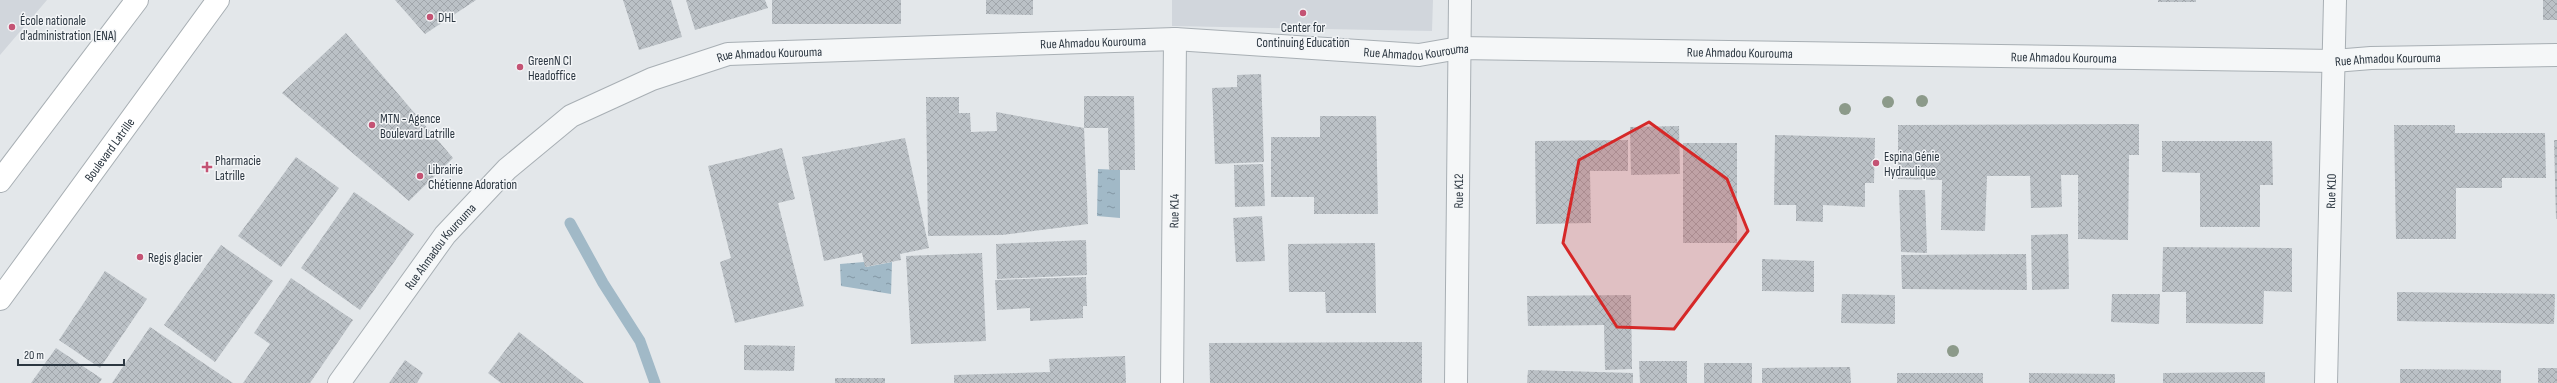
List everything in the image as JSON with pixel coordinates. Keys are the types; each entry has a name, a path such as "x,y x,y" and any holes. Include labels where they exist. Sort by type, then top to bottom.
{"main road":[{"path":"0,181 137,0"},
{"name":"Boulevard Latrille","path":"0,299 218,0"},
{"path":"0,164 25,148"}],"street":[{"name":"Rue K12","path":"1456,383 1458,48 1460,0"},
{"name":"Rue K10","path":"2326,383 2335,0"},
{"name":"Rue Ahmadou Kourouma","path":"339,383 445,235 507,169 571,116 652,79 728,54 1175,39 1419,56 1458,48 2334,61 2371,58 2557,55"},
{"name":"Rue K14","path":"1172,383 1175,39"}],"highlighted area":[{"path":"1649,122 1727,179 1748,231 1674,329 1617,327 1563,243 1579,160"}],"shaded area":[{"name":"École nationale d'administration (ENA)","path":"0,0 47,0 0,55"},
{"name":"Center for Continuing Education","path":"1172,0 1433,0 1432,31 1172,26"}],"water":[{"path":"1098,169 1120,170 1120,218 1097,216"},
{"path":"864,262 866,267 892,262 891,294 841,286 840,264"}],"building":[{"name":"DHL","path":"395,0 476,0 425,34"},
{"path":"623,0 671,0 682,37 639,50"},
{"path":"686,0 765,0 768,8 695,30"},
{"path":"772,0 901,0 901,24 772,24"},
{"path":"986,0 1033,0 1033,15 986,14"},
{"path":"2158,0 2196,0 2196,2 2158,2"},
{"path":"2543,0 2557,0 2557,20 2543,20"},
{"name":"MTN - Agence Boulevard Latrille","path":"346,33 453,158 409,201 282,93"},
{"path":"1261,74 1264,162 1215,164 1212,88 1237,87 1237,75"},
{"path":"1084,96 1134,96 1135,170 1109,170 1108,128 1084,128"},
{"path":"926,97 959,97 959,113 970,113 971,132 997,131 996,112 1084,128 1088,224 1002,235 928,236"},
{"path":"1320,116 1376,116 1378,214 1314,214 1314,197 1271,197 1271,137 1320,137"},
{"path":"2139,124 2139,155 2129,155 2128,240 2078,239 2078,175 2061,175 2062,207 2031,208 2030,176 1987,176 1985,231 1941,230 1942,180 1898,179 1898,125"},
{"path":"2394,125 2455,125 2455,133 2545,133 2546,178 2502,178 2502,188 2456,188 2456,239 2396,239"},
{"path":"1679,126 1680,174 1631,175 1630,127"},
{"path":"1775,135 1875,138 1874,183 1865,183 1865,207 1823,205 1823,222 1796,221 1796,205 1774,205"},
{"path":"905,138 929,248 900,254 901,260 865,267 862,253 824,261 802,157"},
{"path":"1628,140 1628,171 1590,171 1591,223 1536,224 1535,141"},
{"path":"2554,140 2557,140 2557,219 2556,219"},
{"path":"2162,141 2272,141 2273,185 2260,185 2260,227 2200,227 2200,173 2162,172"},
{"path":"1683,143 1737,143 1737,243 1683,243"},
{"path":"782,148 795,199 778,203 804,306 735,323 720,262 731,258 708,166"},
{"path":"296,157 339,188 281,267 238,236"},
{"path":"1263,164 1265,206 1235,207 1234,165"},
{"path":"1899,190 1925,190 1927,253 1901,252"},
{"path":"354,192 414,234 360,310 301,268"},
{"path":"1262,216 1265,261 1236,262 1233,218"},
{"path":"2068,234 2069,289 2032,290 2031,235"},
{"path":"1086,240 1087,275 997,279 996,244"},
{"path":"1375,243 1376,313 1326,313 1325,292 1289,292 1288,244"},
{"path":"221,245 273,281 215,362 164,325"},
{"path":"2163,247 2292,248 2292,292 2264,291 2263,324 2186,323 2186,292 2162,292"},
{"path":"982,253 986,341 911,344 906,256"},
{"path":"2026,254 2027,290 1902,289 1901,255"},
{"path":"1762,259 1814,261 1814,292 1762,291"},
{"path":"105,271 147,299 100,368 59,340"},
{"path":"1086,277 1087,306 1083,306 1083,318 1030,321 1030,308 997,310 995,280"},
{"path":"291,278 353,320 310,383 243,383 270,344 254,333"},
{"path":"2397,292 2555,294 2554,324 2397,321"},
{"path":"1842,294 1895,295 1895,324 1841,323"},
{"path":"2112,294 2160,294 2159,324 2111,322"},
{"path":"1631,295 1632,369 1605,370 1604,325 1528,326 1527,296"},
{"path":"150,327 233,383 112,383"},
{"path":"519,332 584,383 501,383 488,373"},
{"path":"1422,342 1422,383 1210,383 1209,343"},
{"path":"744,345 795,346 794,371 744,370"},
{"path":"56,348 102,379 99,383 31,383"},
{"path":"1125,356 1126,383 954,383 954,375 1050,372 1049,359"},
{"path":"405,360 423,373 417,383 389,383"},
{"path":"1639,361 1687,361 1687,383 1640,383"},
{"path":"1704,363 1752,363 1752,383 1704,383"},
{"path":"1850,367 1851,383 1762,383 1762,368"},
{"path":"2538,368 2557,368 2557,383 2538,383"},
{"path":"2400,369 2501,370 2501,383 2400,383"},
{"path":"1528,370 1633,373 1633,383 1527,383"},
{"path":"2265,372 2265,383 2163,383 2163,373"},
{"path":"1897,373 1983,373 1983,383 1897,383"},
{"path":"2029,373 2115,374 2115,383 2029,383"},
{"path":"835,378 885,378 885,383 835,383"}],"waterway":[{"path":"570,223 603,283 640,341 655,383"}],"place":[{"name":"Center for Continuing Education","path":"1303,13"},
{"name":"DHL","path":"430,17"},
{"name":"École nationale d'administration (ENA)","path":"12,27"},
{"name":"GreenN CI Headoffice","path":"520,67"},
{"name":"MTN - Agence Boulevard Latrille","path":"372,125"},
{"name":"Espina Génie Hydraulique","path":"1876,163"},
{"name":"Pharmacie Latrille","path":"207,167"},
{"name":"Librairie Chétienne Adoration","path":"420,176"},
{"name":"Regis glacier","path":"140,257"}]}
